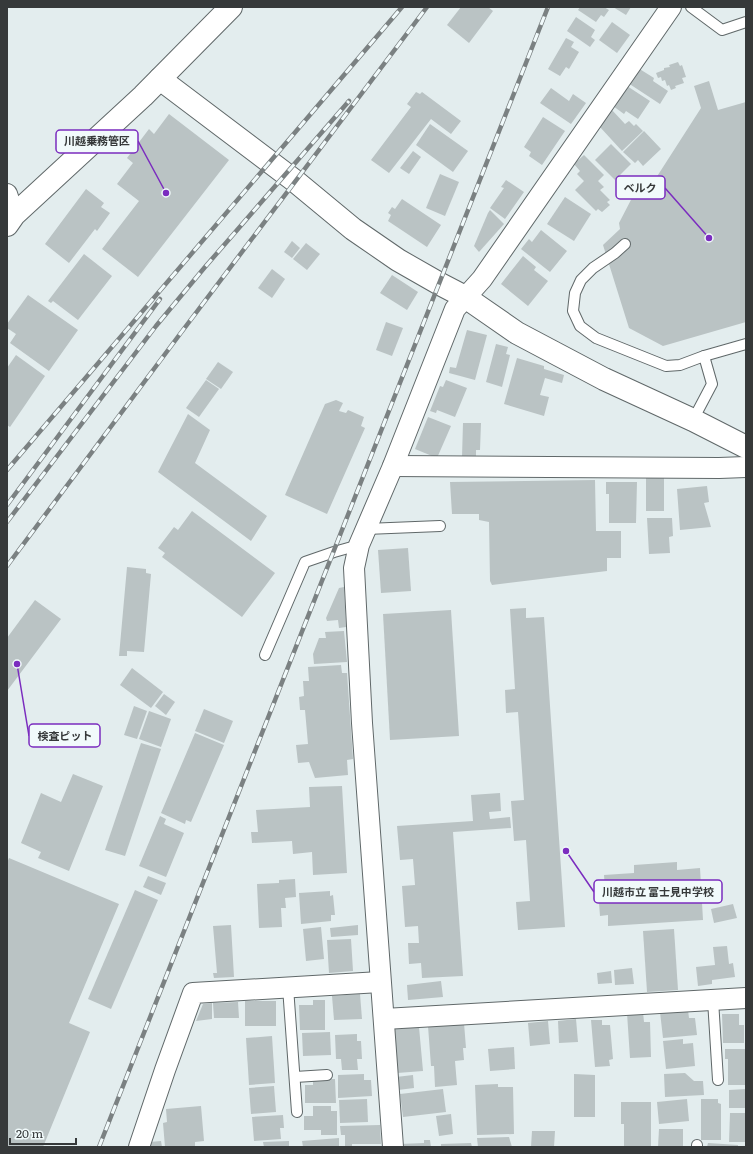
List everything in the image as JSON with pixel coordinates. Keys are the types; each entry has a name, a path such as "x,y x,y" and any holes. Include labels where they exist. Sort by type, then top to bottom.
{"street":[{"path":"9,217 160,79 231,7"},
{"path":"393,1147 362,724 354,568 362,537 393,466 455,309 482,278 671,7"},
{"path":"160,79 295,181 354,229 404,263 465,297 517,333 604,379 693,420 746,447"},
{"path":"7,194 9,217"},
{"path":"393,466 746,467"},
{"path":"139,1147 165,1070 194,993 380,982"},
{"path":"384,1019 746,998"}],"lane":[{"path":"691,7 722,30 746,22"},
{"path":"625,244 593,268 581,280 575,293 573,311 580,326 596,338 666,366 680,365 704,356 746,344"},
{"path":"693,420 712,384 704,356"},
{"path":"265,655 305,562 334,552 362,537 440,526"},
{"path":"288,987 297,1112"},
{"path":"712,1000 718,1080"},
{"path":"295,1077 327,1075"}],"building":[{"path":"461,7 488,7 493,11 469,43 447,25"},
{"path":"580,7 604,7 609,10 604,17 601,15 596,22 578,10"},
{"path":"613,7 631,7 626,15"},
{"path":"576,17 595,30 591,37 595,40 590,47 567,31"},
{"path":"612,22 630,35 617,53 599,40"},
{"path":"566,38 574,42 571,47 579,52 569,69 566,67 560,76 548,69"},
{"path":"678,62 680,66 682,65 686,77 682,78 684,83 675,86 676,88 671,90 669,85 667,86 665,80 662,81 661,77 658,78 656,73 664,70 664,68 670,67 669,65"},
{"path":"638,68 654,78 653,81 668,91 660,104 628,83"},
{"path":"709,81 718,110 746,102 746,322 663,346 629,328 603,245 620,229 619,223 633,196 647,192 701,108 694,86"},
{"path":"627,86 650,101 638,119 626,111 624,114 613,106"},
{"path":"551,88 569,101 573,94 586,103 571,124 540,103"},
{"path":"416,92 420,94 422,92 461,121 451,134 431,119 389,173 371,160 411,107 407,104"},
{"path":"611,109 625,124 629,121 634,126 636,124 643,131 622,151 600,127"},
{"path":"169,114 229,160 138,277 102,249 139,201 117,184 133,163 127,158 149,129 154,134"},
{"path":"543,117 565,131 542,165 529,156 531,152 524,147"},
{"path":"430,124 468,151 453,172 416,145"},
{"path":"644,131 661,149 643,166 638,160 635,163 623,152"},
{"path":"611,144 631,164 615,180 595,160"},
{"path":"413,151 421,157 409,174 400,168"},
{"path":"584,155 604,175 598,181 604,187 600,190 610,200 607,202 610,205 602,212 598,209 596,211 575,190 584,181 577,174 580,171 574,164"},
{"path":"440,174 459,182 445,216 426,208"},
{"path":"506,180 524,192 505,219 490,208 504,188 501,187"},
{"path":"86,189 104,203 101,207 110,213 97,231 95,229 69,263 45,244"},
{"path":"565,197 591,214 574,241 547,224"},
{"path":"402,199 441,225 427,247 388,221 391,215 388,213 392,207 395,209"},
{"path":"490,210 504,224 479,252 474,246"},
{"path":"541,230 567,251 550,272 521,249 529,239 532,242"},
{"path":"292,241 300,248 292,258 284,252"},
{"path":"306,243 320,254 307,270 293,259"},
{"path":"84,254 112,276 78,320 53,301 51,303 48,301"},
{"path":"523,256 536,267 534,270 548,281 528,306 501,284"},
{"path":"272,269 285,279 272,298 258,288"},
{"path":"392,275 418,292 407,310 380,293"},
{"path":"28,295 78,330 49,371 10,343 16,334 7,328 7,324"},
{"path":"386,322 403,328 392,356 376,350"},
{"path":"467,330 487,335 475,380 449,373 450,367 456,368"},
{"path":"496,344 508,347 506,354 510,355 502,387 486,382"},
{"path":"16,355 45,376 10,427 7,425 7,368"},
{"path":"517,358 544,366 544,369 564,375 562,383 545,378 540,395 549,397 544,416 504,404"},
{"path":"218,362 233,372 221,389 206,379"},
{"path":"206,380 219,389 199,417 186,408"},
{"path":"446,380 467,388 455,417 437,410 436,413 430,411 440,386 443,387"},
{"path":"336,400 343,403 339,411 346,413 348,410 364,417 361,426 365,428 327,514 285,495 325,404"},
{"path":"188,414 210,430 195,463 267,516 251,541 158,472"},
{"path":"428,417 451,426 437,458 415,449"},
{"path":"463,423 481,423 480,450 476,450 476,457 462,457"},
{"path":"646,477 664,477 664,511 646,511"},
{"path":"595,480 596,531 621,531 621,558 607,558 607,571 492,585 490,581 489,522 479,520 479,514 452,514 450,482"},
{"path":"606,482 637,482 636,523 609,523 609,494 606,494"},
{"path":"707,486 709,502 704,503 711,527 680,530 677,489"},
{"path":"192,511 275,573 242,617 162,557 165,553 158,548 174,527 178,530"},
{"path":"647,518 672,518 673,536 669,537 670,553 649,554"},
{"path":"408,548 411,591 381,593 378,550"},
{"path":"127,567 146,569 146,573 151,574 144,652 127,651 127,656 119,656"},
{"path":"344,587 346,627 339,628 338,620 327,621 326,618 339,588"},
{"path":"35,600 61,619 7,691 7,638"},
{"path":"526,608 526,618 544,617 565,927 518,930 516,902 530,901 526,840 514,841 511,801 524,800 518,712 506,713 505,690 515,689 510,609"},
{"path":"451,610 459,736 390,740 383,614"},
{"path":"344,631 347,662 314,664 313,654 319,638 326,638 325,632"},
{"path":"341,665 342,673 347,673 353,759 347,760 348,775 315,778 309,762 298,763 296,745 308,744 305,710 300,710 299,697 304,696 303,681 309,681 308,667"},
{"path":"132,668 163,692 151,708 120,685"},
{"path":"164,694 175,702 166,715 155,706"},
{"path":"134,706 147,711 137,739 124,735"},
{"path":"204,709 233,721 224,743 195,731"},
{"path":"149,711 171,719 161,747 139,739"},
{"path":"195,733 224,745 191,822 186,820 185,824 161,813"},
{"path":"141,743 161,749 125,856 105,850"},
{"path":"73,774 103,786 69,871 38,858 41,852 21,843 41,793 61,802"},
{"path":"342,786 347,873 313,875 312,852 293,854 292,841 252,843 251,832 258,832 256,810 310,807 309,787"},
{"path":"500,793 501,811 489,812 490,819 510,817 511,828 453,832 463,976 422,978 421,963 409,964 408,943 419,943 418,926 405,927 402,886 415,885 413,859 400,860 397,826 473,821 471,795"},
{"path":"160,816 166,819 164,824 184,833 166,877 139,866"},
{"path":"9,858 119,904 69,1023 90,1032 43,1147 7,1147 7,863"},
{"path":"677,862 677,870 700,868 703,920 608,926 608,915 600,916 598,889 605,889 604,875 634,873 634,865"},
{"path":"148,876 166,883 161,895 143,887"},
{"path":"295,879 296,897 285,898 286,908 281,908 282,927 259,928 257,884 279,883 279,880"},
{"path":"135,890 158,900 111,1009 88,999"},
{"path":"330,891 330,896 333,895 335,915 331,915 331,921 301,924 299,893"},
{"path":"733,904 737,918 714,923 711,909"},
{"path":"231,925 234,977 214,978 213,973 217,973 213,926"},
{"path":"358,925 358,935 331,937 330,928"},
{"path":"321,927 324,959 306,961 303,929"},
{"path":"674,929 678,990 647,992 643,931"},
{"path":"351,939 353,971 329,973 327,940"},
{"path":"727,946 729,964 733,963 735,977 712,980 712,984 698,986 696,967 715,965 713,947"},
{"path":"632,968 634,984 615,985 614,970"},
{"path":"611,971 612,983 598,984 597,973"},
{"path":"441,981 443,997 408,1000 407,985"},
{"path":"360,994 362,1019 334,1020 332,996"},
{"path":"313,1000 325,1000 325,1030 300,1030 299,1005 313,1005"},
{"path":"245,1001 276,1001 276,1026 245,1026"},
{"path":"238,1002 239,1018 214,1018 213,1003"},
{"path":"212,1003 212,1019 196,1021 203,1004"},
{"path":"688,1010 689,1018 695,1018 697,1035 663,1038 660,1012"},
{"path":"643,1012 644,1022 650,1022 651,1057 630,1058 627,1013"},
{"path":"722,1014 739,1014 739,1025 744,1025 744,1043 723,1043"},
{"path":"576,1019 578,1042 559,1043 558,1021"},
{"path":"591,1020 602,1020 602,1025 610,1025 613,1059 609,1060 610,1066 595,1067"},
{"path":"548,1021 550,1044 530,1046 528,1023"},
{"path":"464,1023 466,1048 463,1048 464,1060 455,1061 457,1085 435,1087 434,1066 431,1066 428,1026"},
{"path":"419,1027 423,1071 397,1073 393,1029"},
{"path":"330,1032 331,1055 303,1056 302,1033"},
{"path":"357,1034 357,1041 361,1041 362,1059 357,1059 358,1070 342,1070 341,1059 336,1059 335,1035"},
{"path":"272,1036 275,1083 249,1085 246,1038"},
{"path":"683,1039 683,1044 693,1043 695,1066 666,1069 663,1041"},
{"path":"514,1047 515,1069 490,1071 488,1049"},
{"path":"725,1049 746,1049 746,1085 728,1085 728,1059 725,1059"},
{"path":"685,1073 694,1081 703,1081 704,1095 665,1097 664,1074"},
{"path":"364,1074 364,1080 371,1080 372,1096 338,1098 338,1075"},
{"path":"574,1074 595,1075 595,1117 574,1117"},
{"path":"413,1075 414,1088 398,1090 396,1077"},
{"path":"313,1079 335,1079 336,1103 305,1103 305,1085 313,1085"},
{"path":"498,1084 498,1087 513,1087 514,1134 477,1135 475,1085"},
{"path":"274,1086 276,1112 251,1114 249,1088"},
{"path":"443,1089 446,1112 403,1117 400,1094"},
{"path":"746,1089 746,1108 729,1108 729,1090"},
{"path":"367,1099 368,1122 340,1123 339,1100"},
{"path":"687,1099 689,1121 659,1124 657,1102"},
{"path":"701,1099 718,1099 718,1103 721,1104 721,1140 701,1140"},
{"path":"621,1102 651,1102 651,1147 624,1147 624,1124 621,1124"},
{"path":"201,1106 204,1141 195,1142 195,1147 165,1147 163,1123 167,1122 166,1109"},
{"path":"313,1106 331,1106 331,1111 337,1111 337,1135 321,1135 321,1130 304,1130 304,1116 313,1116"},
{"path":"730,1113 746,1113 746,1142 729,1142"},
{"path":"451,1114 453,1134 439,1136 436,1116"},
{"path":"283,1115 284,1128 280,1128 281,1139 254,1141 252,1117"},
{"path":"380,1125 381,1144 352,1144 352,1147 345,1147 345,1135 341,1135 340,1126"},
{"path":"659,1129 683,1129 683,1147 658,1147"},
{"path":"532,1131 555,1131 554,1147 531,1147"},
{"path":"509,1137 512,1147 478,1147 477,1138"},
{"path":"339,1138 339,1147 303,1147 302,1141"},
{"path":"424,1140 430,1140 431,1147 400,1147 400,1144 424,1143"},
{"path":"161,1141 162,1147 151,1147 150,1142"},
{"path":"289,1141 289,1147 264,1147 263,1142"},
{"path":"471,1143 472,1147 441,1147 441,1144"},
{"path":"708,1143 738,1145 738,1147 707,1147"}],"railway":[{"path":"7,470 402,7"},
{"path":"7,566 427,7"},
{"path":"99,1147 548,7"},
{"path":"7,522 156,326 205,267 349,101"},
{"path":"7,505 160,299"}],"place":[{"name":"川越乗務管区","path":"166,193"},
{"name":"ベルク","path":"709,238"},
{"name":"検査ピット","path":"17,664"},
{"name":"川越市立 富士見中学校","path":"566,851"}]}
